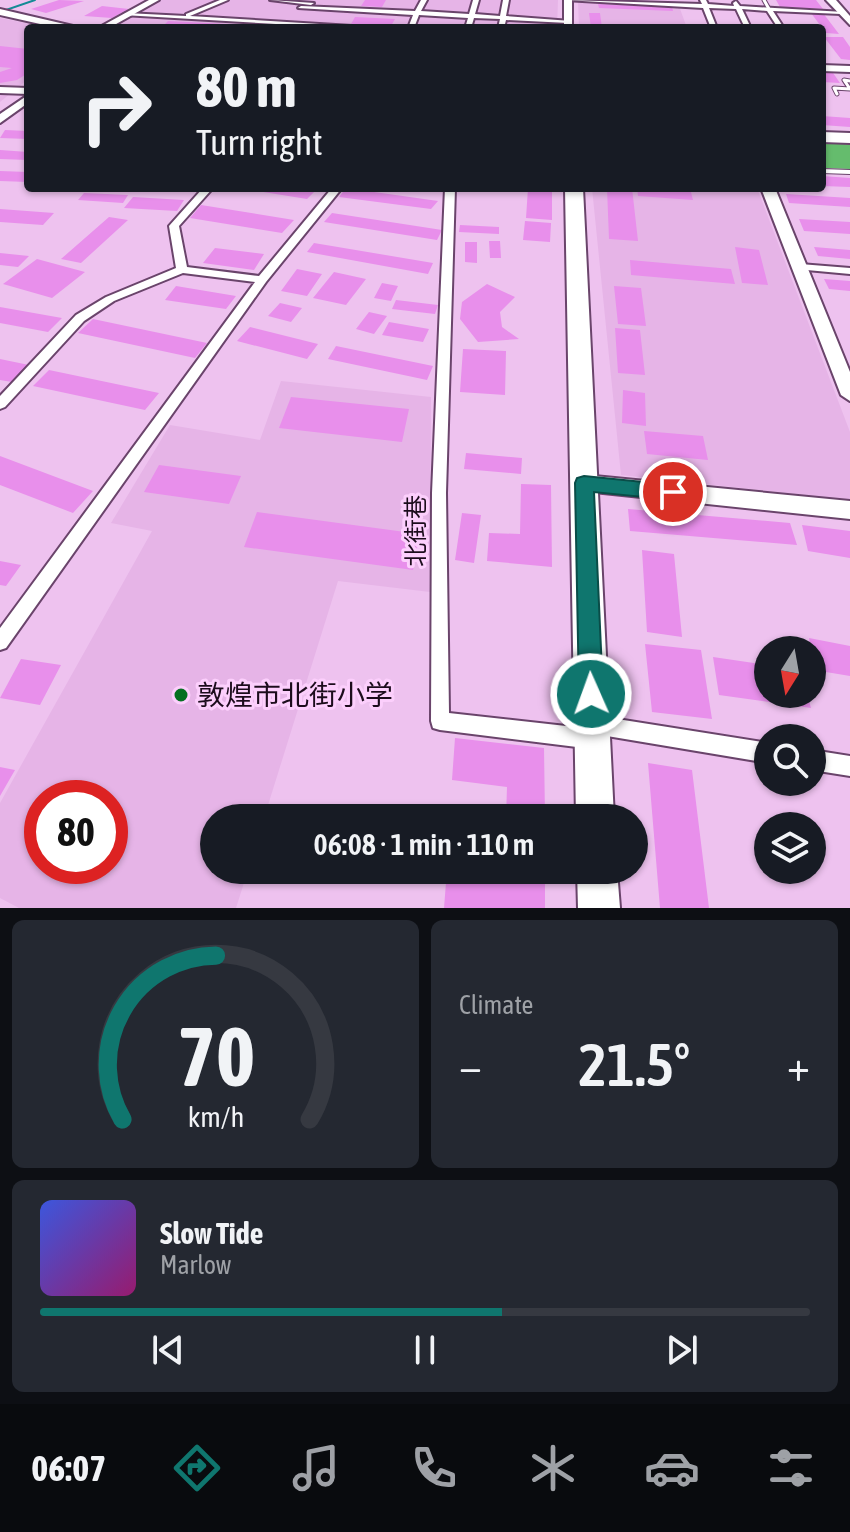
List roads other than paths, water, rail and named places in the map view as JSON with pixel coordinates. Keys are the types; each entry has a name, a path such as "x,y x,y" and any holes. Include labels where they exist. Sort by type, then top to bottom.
{"highway":[{"path":"826,134 850,136"},
{"path":"574,192 595,804"},
{"path":"598,884 599,908"}],"main road":[{"path":"831,0 850,22"},
{"path":"0,90 24,91"}],"street":[{"path":"109,24 155,0"},
{"path":"182,18 225,0"},
{"path":"273,0 314,1"},
{"path":"413,24 424,0"},
{"path":"469,24 476,0"},
{"path":"502,24 506,0"},
{"path":"301,8 503,17 568,24 568,0 736,4 769,9 841,12"},
{"path":"272,22 287,1"},
{"path":"272,22 314,1"},
{"path":"704,3 712,24"},
{"path":"736,4 746,24"},
{"path":"769,9 778,24"},
{"path":"3,12 53,24"},
{"path":"126,15 309,24"},
{"path":"826,68 847,69"},
{"path":"0,120 24,101"},
{"path":"182,270 174,226 204,192"},
{"path":"0,642 262,280 334,192"},
{"name":"北街巷","path":"450,192 439,493 440,721 592,732"},
{"path":"770,192 850,395"},
{"path":"800,267 850,271"},
{"path":"0,404 80,318 110,299 182,270 262,280"},
{"path":"584,483 850,510"},
{"path":"592,732 754,751"},
{"path":"826,762 850,766"}],"lane":[{"path":"764,0 769,9"},
{"path":"837,94 834,88 850,89 844,80 850,80 847,69"},
{"path":"826,171 850,172"}],"waterway":[{"path":"0,12 35,0"}],"place":[{"name":"敦煌市北街小学","path":"181,695"}]}
